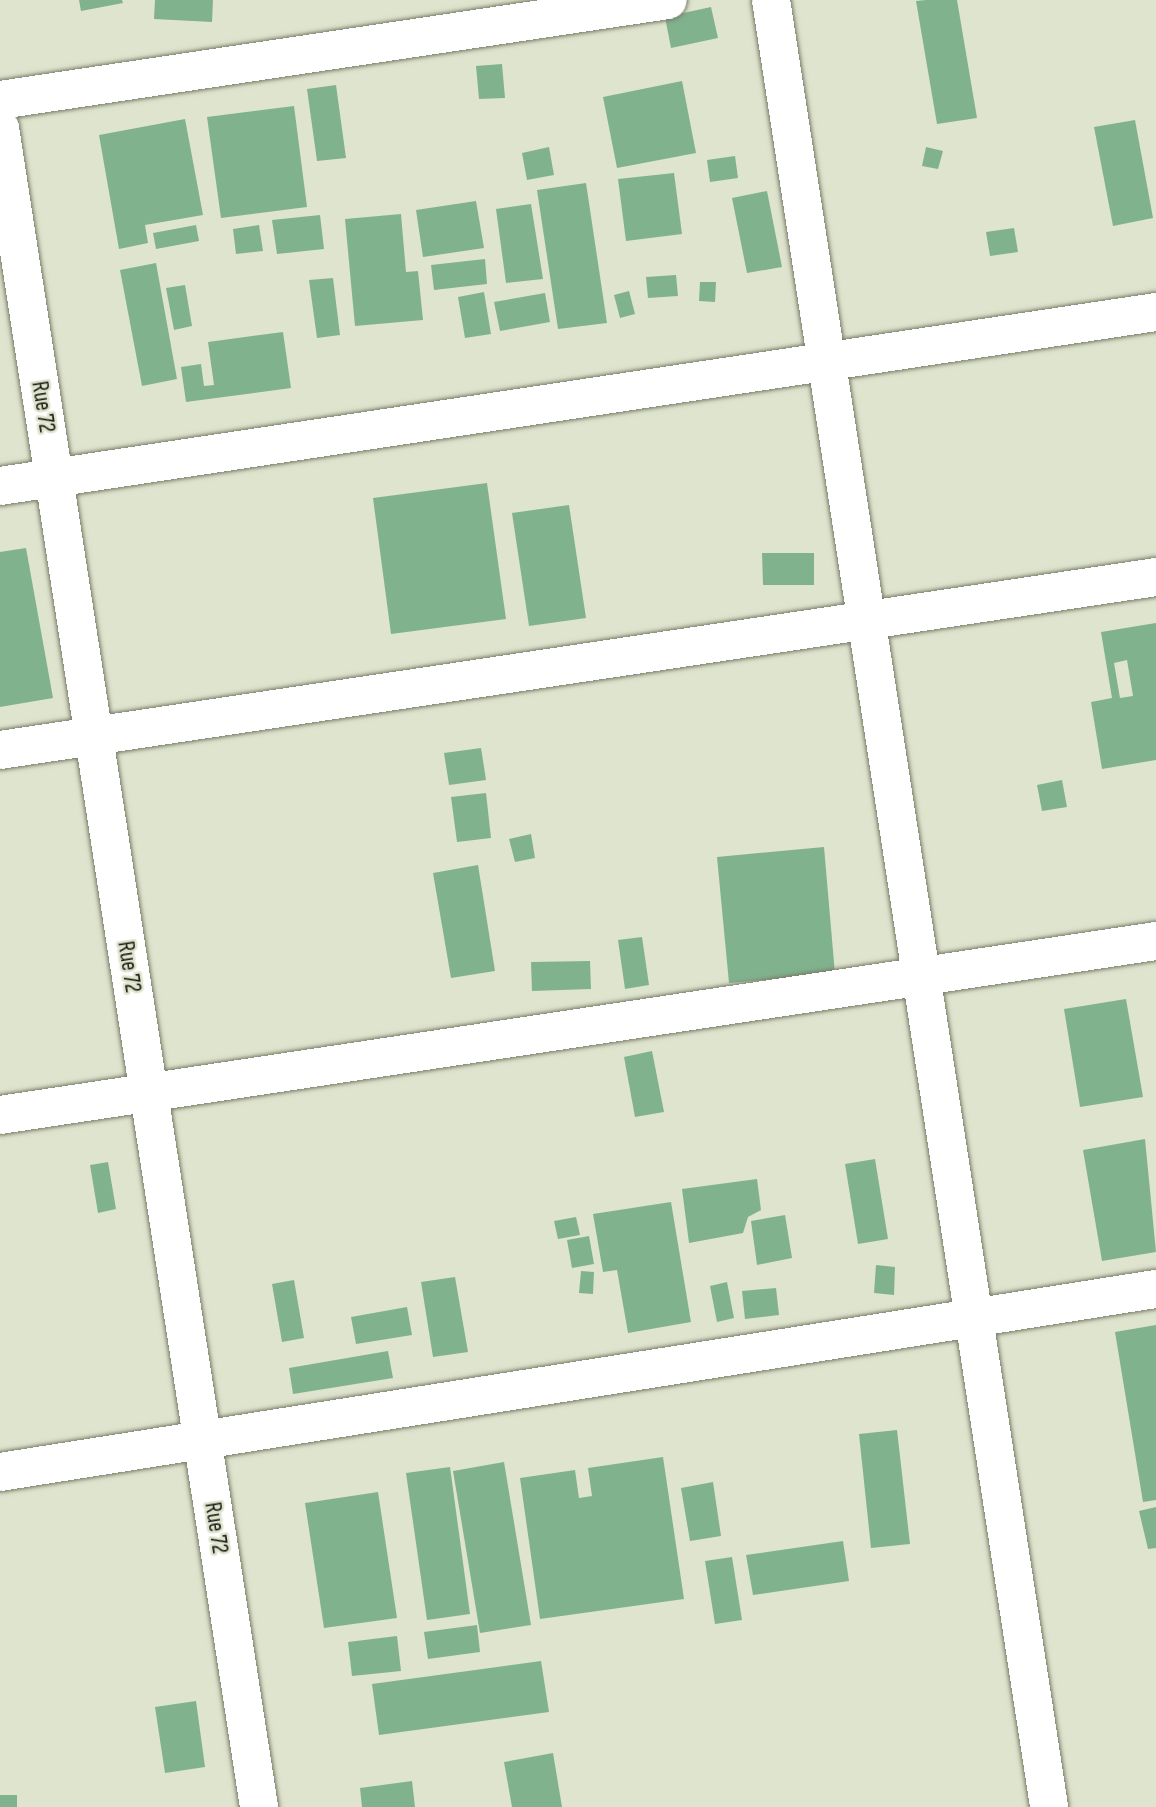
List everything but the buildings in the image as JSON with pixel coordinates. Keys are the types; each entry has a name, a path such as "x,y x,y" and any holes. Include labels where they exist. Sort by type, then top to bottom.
{"street":[{"path":"0,100 668,0"},
{"path":"771,0 1049,1807"},
{"name":"Rue 72","path":"0,128 258,1807"},
{"path":"0,486 1156,312"},
{"path":"0,750 1156,577"},
{"path":"0,1115 1156,941"},
{"path":"0,1472 1156,1289"}]}
